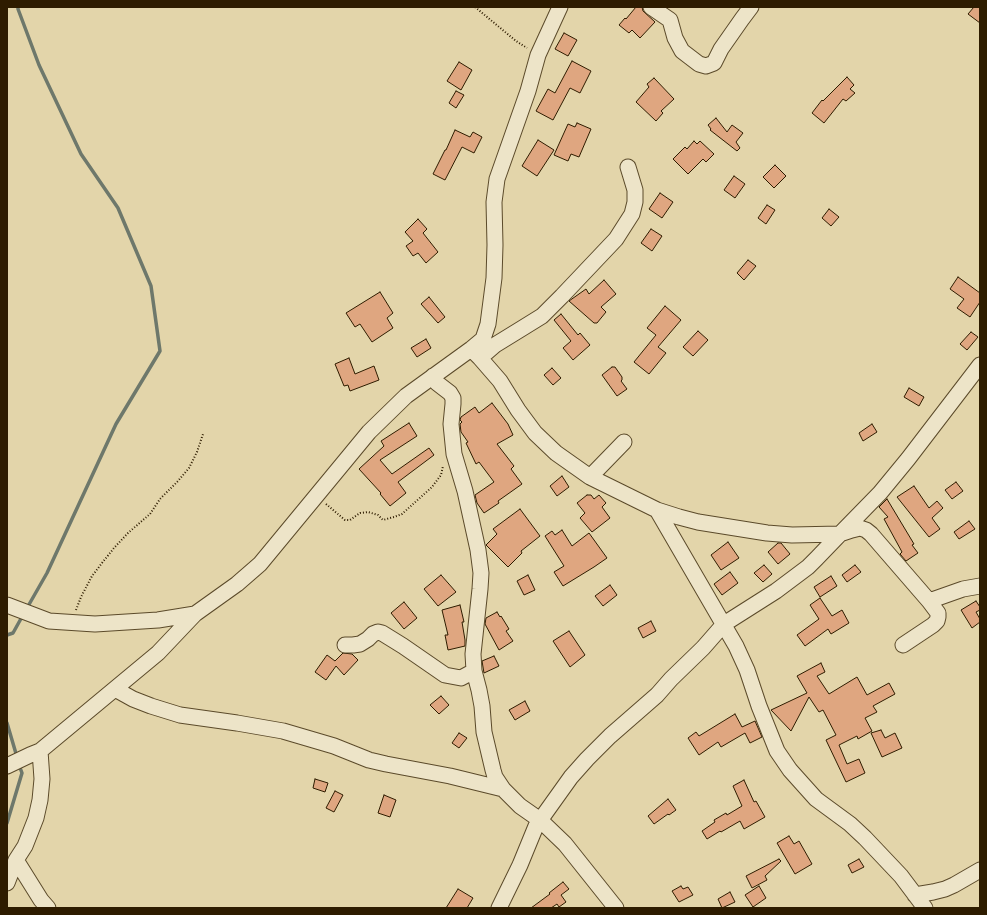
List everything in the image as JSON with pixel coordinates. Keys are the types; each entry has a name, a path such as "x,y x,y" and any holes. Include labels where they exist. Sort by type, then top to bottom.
{"street":[{"path":"476,354 488,324 494,278 494,202 497,179 528,91 538,55 560,7"},
{"path":"651,7 670,20 675,38 682,51 699,64 706,66 714,63 721,49 751,7"},
{"path":"7,766 35,753 158,653 195,614 236,584 260,564 369,432 406,396 446,368 495,346 542,316 616,240 632,214 635,202 635,190 628,167"},
{"path":"476,354 500,381 518,410 535,433 556,453 590,477 657,510 698,522 759,532 792,535 840,534 860,528 866,530 938,613 938,617 932,625 903,645"},
{"path":"499,908 536,826 571,777 610,736 657,694 724,624 776,591 808,567 817,558 880,493 980,365"},
{"path":"434,376 437,383 450,393 453,398 454,404 452,424 454,454 475,535 481,573 473,654 474,671 482,706 484,732 495,777 503,789 520,806 540,820 565,844 616,908"},
{"path":"590,477 624,442"},
{"path":"657,510 736,646 747,670 759,706 777,751 790,770 816,799 845,820 865,838 901,876 925,908"},
{"path":"929,601 963,589 980,586"},
{"path":"7,605 49,621 94,624 158,620 195,614"},
{"path":"345,645 360,644 378,632 403,646 445,675 461,678 474,671"},
{"path":"115,689 139,702 180,715 283,731 334,746 369,760 450,776 503,789"},
{"path":"7,884 16,860 25,846 36,818 40,800 42,779 35,753"},
{"path":"16,860 41,900 48,908"},
{"path":"915,895 945,889 966,879 980,870"}],"path":[{"path":"475,7 516,41 538,55"},
{"path":"71,622 81,597 92,576 114,548 128,533 150,514 160,499 189,468 197,452 203,434"},
{"path":"317,496 345,520 350,520 360,513 368,512 378,515 383,520 394,517 402,514 432,487 441,475 445,462 454,454"}],"building":[{"path":"636,7 642,7 643,11 655,22 640,38 632,30 629,33 619,25"},
{"path":"974,7 980,7 980,23 968,14"},
{"path":"564,33 577,40 568,56 555,49"},
{"path":"572,61 591,71 580,93 570,88 553,120 536,111 548,89 555,93"},
{"path":"459,62 472,70 461,90 447,81"},
{"path":"847,77 854,85 850,89 855,93 846,101 843,99 824,123 812,113 822,100 823,101"},
{"path":"654,78 674,99 661,111 663,113 656,121 636,102 649,87 647,84"},
{"path":"456,91 464,95 456,108 449,103"},
{"path":"716,118 727,132 732,125 743,133 736,142 740,148 737,151 710,130 711,129 708,125"},
{"path":"577,123 591,129 579,157 571,154 568,161 554,155 568,124 575,127"},
{"path":"455,130 470,137 473,132 482,137 474,153 462,147 445,180 433,174"},
{"path":"538,140 554,150 537,176 522,166"},
{"path":"694,141 697,144 700,141 714,154 706,162 703,159 688,174 673,159 685,147 687,149"},
{"path":"775,165 786,176 774,188 763,177"},
{"path":"734,176 745,184 735,198 724,190"},
{"path":"660,193 673,202 662,218 649,209"},
{"path":"767,205 775,210 766,224 758,218"},
{"path":"829,209 839,217 831,226 822,218"},
{"path":"418,219 427,229 423,233 438,252 426,263 418,253 413,256 406,246 413,241 405,232"},
{"path":"651,229 662,236 652,251 641,243"},
{"path":"748,260 756,266 744,280 737,273"},
{"path":"958,277 980,293 980,302 970,317 957,308 964,299 950,289"},
{"path":"604,280 616,294 601,307 606,312 597,323 594,323 569,301 586,289 589,294"},
{"path":"380,292 393,313 387,318 393,328 372,342 360,324 355,327 346,313"},
{"path":"429,297 445,317 438,323 421,304"},
{"path":"665,306 681,320 658,347 666,353 649,374 634,362 656,335 647,328"},
{"path":"561,314 578,335 580,333 590,345 573,360 563,348 571,341 554,320"},
{"path":"698,331 708,340 693,356 683,347"},
{"path":"971,332 978,337 967,350 960,344"},
{"path":"426,339 431,348 417,357 411,348"},
{"path":"349,358 355,374 374,366 379,380 350,391 348,385 344,386 335,364"},
{"path":"612,367 615,367 622,377 621,381 627,389 617,396 602,375"},
{"path":"552,368 561,378 553,385 544,375"},
{"path":"909,388 924,397 919,406 904,397"},
{"path":"492,403 508,424 513,435 497,444 514,466 511,469 522,484 484,513 477,503 475,495 494,482 479,462 476,464 466,443 468,442 461,432 460,424 462,422 460,420 461,417 475,407 479,413"},
{"path":"409,423 417,436 380,460 392,474 429,448 434,455 398,482 406,493 390,506 380,494 381,493 359,469 384,446 381,441"},
{"path":"872,424 877,432 863,441 859,433"},
{"path":"562,476 569,487 557,496 550,486"},
{"path":"956,482 963,491 952,499 945,490"},
{"path":"914,486 929,508 937,501 943,508 932,518 940,529 929,537 897,497"},
{"path":"587,495 591,495 594,499 599,495 606,503 602,507 610,518 592,532 580,518 585,513 577,503"},
{"path":"887,499 914,544 912,545 918,553 906,561 900,554 902,552 884,519 888,517 879,507"},
{"path":"520,509 540,536 521,551 522,553 508,567 486,545 497,534 493,529"},
{"path":"969,521 975,529 959,539 954,532"},
{"path":"562,530 572,546 589,533 607,558 563,586 554,572 564,566 545,536 552,531 555,535"},
{"path":"728,542 739,558 721,570 711,555"},
{"path":"778,543 781,543 790,554 778,564 768,552"},
{"path":"764,565 772,574 763,582 754,573"},
{"path":"855,565 861,572 847,582 842,575"},
{"path":"730,572 738,583 722,595 714,584"},
{"path":"441,575 456,592 438,606 424,589"},
{"path":"528,575 535,590 524,595 517,581"},
{"path":"831,576 837,586 820,597 814,587"},
{"path":"610,585 617,595 603,606 595,596"},
{"path":"820,598 832,616 842,610 849,623 831,634 828,629 805,646 797,635 819,619 810,605"},
{"path":"976,601 980,607 980,610 976,612 980,622 972,628 961,610"},
{"path":"404,602 417,618 404,629 391,613"},
{"path":"460,605 464,622 462,622 465,646 448,650 445,635 448,635 442,610"},
{"path":"497,612 509,629 506,631 513,641 499,650 485,624 486,618"},
{"path":"651,621 656,631 643,638 638,628"},
{"path":"569,631 585,655 570,667 553,641"},
{"path":"343,653 352,654 358,660 344,675 336,666 326,680 315,672 327,655 335,661"},
{"path":"494,656 499,666 484,673 482,661"},
{"path":"821,663 825,672 817,676 829,694 857,677 867,695 889,683 895,694 873,706 877,712 865,718 872,731 858,739 857,736 839,745 847,764 859,759 865,773 846,782 826,740 836,735 823,710 819,712 809,697 791,731 771,710 807,693 797,676"},
{"path":"441,696 449,705 439,714 430,705"},
{"path":"525,701 530,711 515,720 509,710"},
{"path":"735,714 742,727 755,721 762,737 750,743 745,733 721,747 718,742 699,755 688,738 696,732 699,736"},
{"path":"881,730 885,738 895,733 902,748 882,757 871,733"},
{"path":"459,733 467,738 459,748 452,743"},
{"path":"315,779 328,783 325,792 313,788"},
{"path":"744,780 754,802 756,801 765,817 744,829 740,821 707,839 702,831 715,822 714,820 726,813 727,815 742,806 733,786"},
{"path":"335,791 343,795 334,812 326,808"},
{"path":"384,795 396,800 390,817 378,813"},
{"path":"668,799 676,810 654,824 648,816"},
{"path":"789,836 794,844 799,841 812,864 795,874 777,843"},
{"path":"779,859 781,861 765,876 767,880 752,888 746,876"},
{"path":"859,859 864,867 852,873 848,865"},
{"path":"563,882 569,889 561,895 566,902 559,907 557,904 551,908 531,908 550,894 549,893"},
{"path":"681,886 683,889 688,887 693,895 679,902 672,891"},
{"path":"759,886 766,898 753,907 745,895"},
{"path":"458,889 473,898 467,908 446,908"},
{"path":"730,892 735,902 722,908 718,899"}],"waterway":[{"path":"18,7 39,65 81,154 118,208 151,286 160,351 116,424 47,573 27,608"},
{"path":"7,635 13,633 23,615"},
{"path":"7,723 17,757"},
{"path":"7,823 22,773 19,765"}]}
